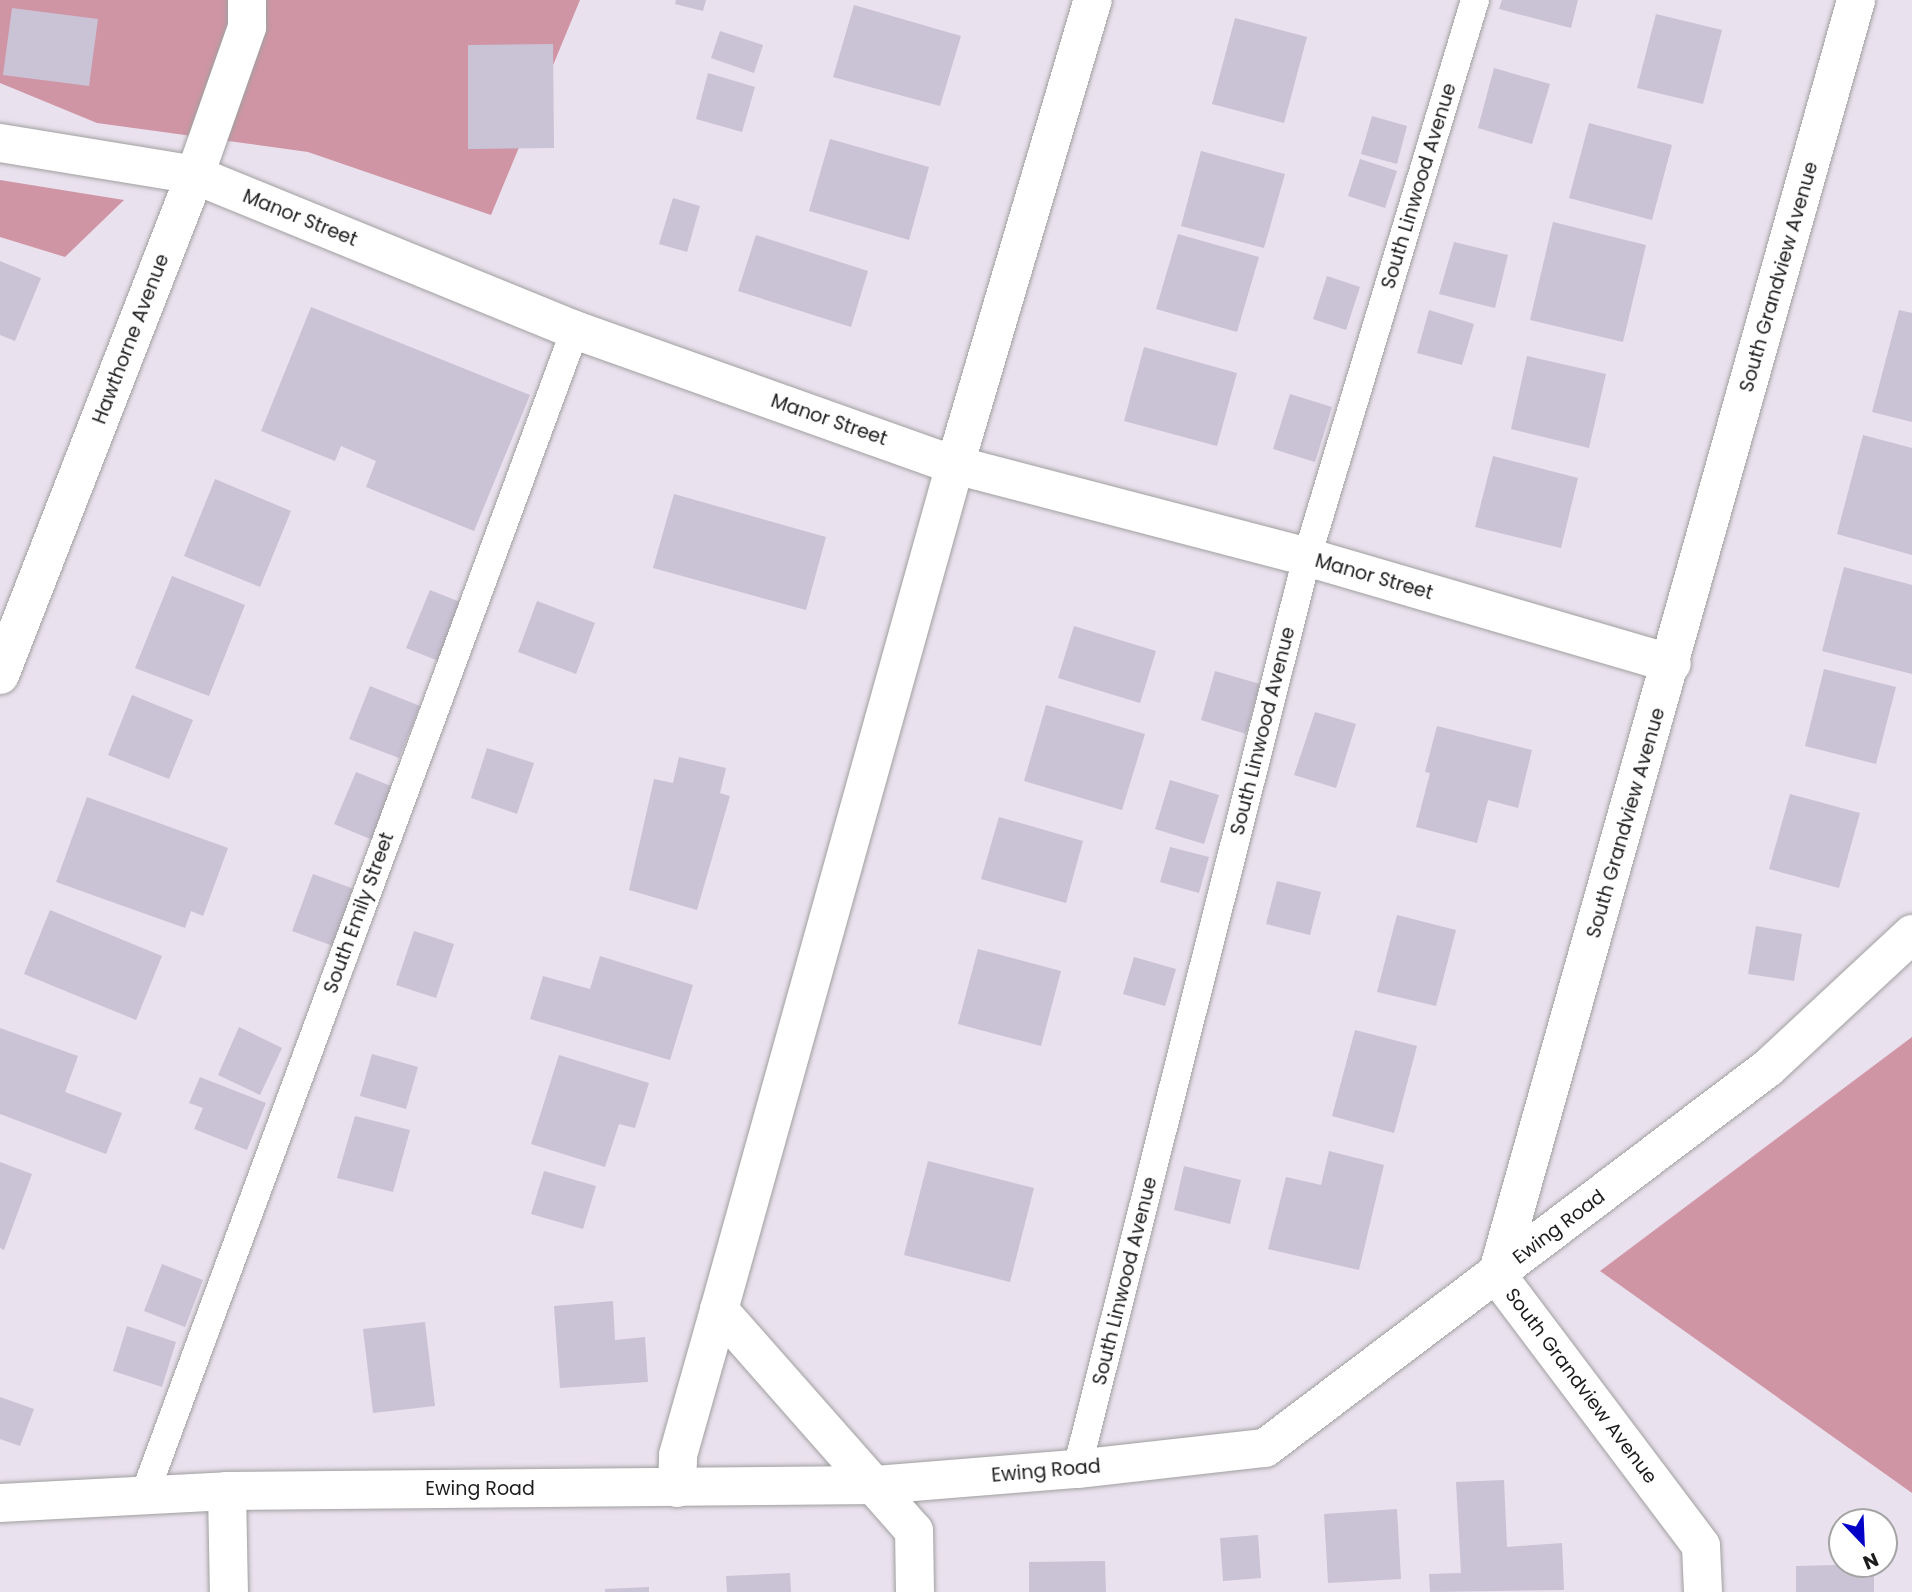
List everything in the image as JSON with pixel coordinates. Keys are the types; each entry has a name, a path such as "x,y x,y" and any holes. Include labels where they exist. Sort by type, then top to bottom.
{"street":[{"name":"Hawthorne Avenue","path":"0,675 195,175 247,27 247,0"},
{"path":"677,1488 678,1455 955,465 1093,0"},
{"name":"South Grandview Avenue","path":"1703,1592 1702,1546 1497,1275 1672,664 1856,0"},
{"name":"Manor Street","path":"0,143 195,175 575,330 955,465 1307,557 1672,664"},
{"name":"Ewing Road","path":"0,1503 227,1491 876,1485 1077,1469 1265,1448 1768,1068 1912,934"},
{"path":"719,1310 914,1531 915,1592"},
{"path":"227,1491 229,1592"}],"lane":[{"name":"South Linwood Avenue","path":"1077,1469 1307,557 1475,0"},
{"name":"South Emily Street","path":"144,1496 575,330"}],"shaded area":[{"path":"0,0 580,0 491,215 308,152 97,123 0,83"},
{"path":"0,180 124,200 65,257 0,237"},
{"path":"1912,1037 1912,1493 1600,1271"}],"building":[{"path":"676,0 706,0 703,11 675,4"},
{"path":"1502,0 1578,0 1571,28 1499,9"},
{"path":"854,5 961,36 940,106 833,77"},
{"path":"12,8 98,19 89,86 3,75"},
{"path":"1656,14 1722,30 1703,104 1637,88"},
{"path":"1235,18 1307,37 1284,123 1212,104"},
{"path":"720,31 763,45 754,73 711,58"},
{"path":"553,44 554,148 468,149 468,45"},
{"path":"1494,68 1550,84 1532,144 1478,128"},
{"path":"708,73 755,87 742,132 696,119"},
{"path":"1372,116 1407,126 1397,164 1361,154"},
{"path":"1589,123 1672,145 1652,220 1569,198"},
{"path":"830,139 929,167 909,240 809,211"},
{"path":"1201,151 1285,174 1264,248 1181,226"},
{"path":"1360,159 1397,171 1385,208 1348,196"},
{"path":"673,198 700,206 687,252 659,244"},
{"path":"1553,222 1646,245 1623,342 1530,320"},
{"path":"1178,234 1259,257 1237,332 1156,309"},
{"path":"756,235 868,271 851,327 738,291"},
{"path":"1454,242 1508,255 1495,308 1439,294"},
{"path":"0,261 41,278 15,341 0,335"},
{"path":"1327,276 1360,287 1346,330 1313,319"},
{"path":"311,307 530,395 474,531 366,487 376,461 341,446 335,461 261,431"},
{"path":"1429,310 1474,324 1462,365 1417,353"},
{"path":"1899,310 1912,313 1912,422 1872,412"},
{"path":"1144,347 1237,373 1217,446 1124,421"},
{"path":"1527,356 1606,374 1589,448 1511,429"},
{"path":"1290,394 1332,407 1315,462 1273,449"},
{"path":"1863,435 1912,448 1912,555 1837,534"},
{"path":"1493,456 1578,478 1561,548 1475,527"},
{"path":"215,479 291,511 260,587 184,556"},
{"path":"674,494 826,537 806,610 653,568"},
{"path":"1844,567 1912,585 1912,674 1822,651"},
{"path":"172,576 245,605 209,696 135,668"},
{"path":"430,590 470,606 446,664 406,648"},
{"path":"537,601 595,623 576,674 518,652"},
{"path":"1074,626 1156,651 1140,703 1058,678"},
{"path":"1824,669 1896,687 1876,764 1805,746"},
{"path":"1215,671 1260,684 1246,734 1201,720"},
{"path":"370,686 420,706 399,758 349,739"},
{"path":"132,695 193,720 169,779 108,755"},
{"path":"1046,705 1145,734 1122,810 1024,781"},
{"path":"1315,712 1356,724 1336,788 1294,775"},
{"path":"1437,726 1532,750 1518,808 1488,800 1477,843 1416,827 1430,773 1425,772"},
{"path":"487,748 534,763 517,814 471,798"},
{"path":"679,757 726,768 720,793 730,796 697,910 629,890 654,779 673,783"},
{"path":"356,772 396,788 375,841 334,824"},
{"path":"1170,780 1219,795 1204,844 1155,829"},
{"path":"1790,794 1860,813 1839,888 1769,869"},
{"path":"87,797 228,848 203,916 191,911 185,928 56,882"},
{"path":"999,817 1083,841 1066,903 981,879"},
{"path":"1170,847 1209,857 1199,893 1160,882"},
{"path":"313,874 354,889 333,946 292,931"},
{"path":"1277,881 1321,892 1310,935 1266,924"},
{"path":"50,910 162,956 136,1020 24,974"},
{"path":"1397,915 1456,930 1436,1006 1377,992"},
{"path":"1756,926 1802,934 1794,981 1748,974"},
{"path":"414,931 454,944 436,998 396,985"},
{"path":"978,949 1061,971 1041,1046 958,1024"},
{"path":"600,956 693,985 670,1060 530,1019 543,976 590,989"},
{"path":"1134,957 1176,969 1165,1006 1123,994"},
{"path":"239,1027 282,1048 260,1095 218,1075"},
{"path":"0,1028 78,1056 65,1092 122,1113 106,1154 0,1114"},
{"path":"1355,1030 1417,1046 1394,1133 1332,1116"},
{"path":"372,1054 418,1067 406,1109 360,1096"},
{"path":"559,1055 649,1083 635,1128 619,1124 605,1167 531,1144"},
{"path":"200,1077 266,1103 247,1150 194,1129 203,1108 189,1103"},
{"path":"355,1116 410,1130 393,1192 337,1178"},
{"path":"1329,1151 1384,1165 1359,1270 1268,1249 1286,1177 1321,1185"},
{"path":"928,1161 1034,1188 1010,1282 904,1255"},
{"path":"0,1162 32,1174 4,1250 0,1248"},
{"path":"1184,1166 1241,1180 1230,1224 1174,1210"},
{"path":"544,1171 596,1186 583,1229 531,1214"},
{"path":"162,1264 203,1280 185,1327 144,1311"},
{"path":"613,1301 615,1340 645,1337 648,1382 560,1388 554,1306"},
{"path":"425,1322 435,1406 373,1413 363,1329"},
{"path":"127,1326 176,1342 162,1387 113,1371"},
{"path":"0,1397 34,1409 20,1446 0,1439"},
{"path":"1504,1480 1507,1547 1562,1543 1564,1590 1430,1592 1429,1574 1461,1573 1456,1482"},
{"path":"1397,1509 1401,1579 1328,1583 1324,1514"},
{"path":"1258,1535 1261,1578 1223,1581 1220,1538"},
{"path":"1105,1561 1106,1592 1029,1592 1029,1562"},
{"path":"1828,1565 1828,1578 1874,1578 1874,1592 1796,1592 1796,1566"},
{"path":"790,1573 791,1592 727,1592 726,1576"},
{"path":"649,1587 649,1592 605,1592 605,1589"}]}
